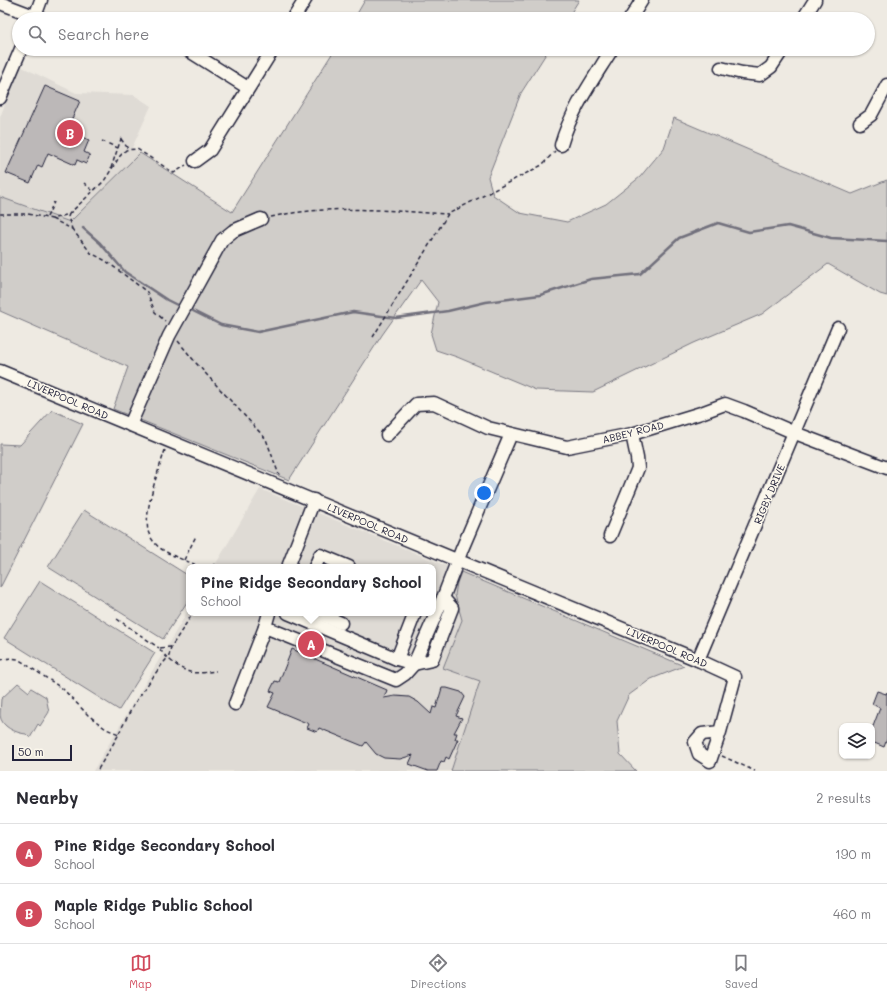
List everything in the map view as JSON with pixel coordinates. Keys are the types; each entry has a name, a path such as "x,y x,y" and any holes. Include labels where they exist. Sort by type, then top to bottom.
{"street":[{"path":"38,12 41,0"},
{"path":"297,12 305,0"},
{"path":"634,12 642,0"},
{"path":"808,12 815,0"},
{"path":"0,3 22,12"},
{"path":"0,98 18,56"},
{"path":"197,56 248,88"},
{"path":"195,161 210,150 269,56"},
{"path":"561,145 566,129 577,106 608,56"},
{"path":"721,68 742,73 760,75 771,67 778,56"},
{"path":"860,123 871,115 887,85"},
{"path":"130,425 171,332 222,240 233,231 261,219"},
{"name":"RIGBY DRIVE","path":"698,660 838,328"},
{"name":"LIVERPOOL ROAD","path":"0,370 698,660 735,677 720,732"},
{"name":"ABBEY ROAD","path":"387,435 416,404 434,403 488,428 567,447 632,434 701,413 724,404 887,468"},
{"path":"436,614 511,434"},
{"path":"610,536 638,468 632,434"},
{"path":"289,564 314,500"},
{"path":"316,564 320,555 342,564"},
{"path":"235,704 268,616"},
{"path":"299,616 397,659 414,664"},
{"path":"324,616 340,623"},
{"path":"397,659 414,616"},
{"path":"265,627 396,680 405,674 414,664 435,616"},
{"path":"720,732 712,762 699,754 695,742 702,734 720,732"}],"path":[{"path":"120,136 129,150"},
{"path":"110,171 121,139"},
{"path":"102,141 118,148"},
{"path":"261,219 293,212 360,210 448,214 542,165 561,145"},
{"path":"52,219 70,214 104,181 120,156 126,150 137,149 174,173 195,161"},
{"path":"84,183 93,191"},
{"path":"47,218 54,202"},
{"path":"0,214 28,214 52,219 72,229"},
{"path":"70,214 68,217 72,229 91,253 106,261 147,292 155,312 166,321 171,332 196,363 266,439 279,477"},
{"path":"373,337 448,214"},
{"path":"165,450 152,490 148,516 148,532 154,543 162,550 194,564"},
{"path":"184,560 196,536"},
{"path":"97,771 119,734 134,704 168,658 172,647 191,616"},
{"path":"117,619 159,648 168,658 190,672 216,671"},
{"path":"159,648 172,647"},
{"path":"0,660 11,658 18,659 63,688 88,715 106,729 119,734"},
{"path":"712,762 755,771"}],"shaded area":[{"path":"365,0 579,0 571,12 358,12"},
{"path":"331,56 545,56 521,93 488,177 493,195 520,213 567,222 606,204 640,177 664,148 674,118 852,194 887,180 887,296 880,294 828,264 762,314 694,343 593,392 536,390 457,357 436,350 431,334 438,302 421,280 382,335 289,480 113,409 128,367 0,311 0,197 70,222 140,153 232,212"},
{"path":"20,66 76,93 134,95 151,106 132,148 140,153 70,222 0,197 0,117"},
{"path":"52,410 83,424 0,588 0,444 20,445"},
{"path":"260,489 461,572 455,595 462,620 443,668 480,681 451,771 93,771 186,614 186,616 436,616 436,564 216,564"},
{"path":"84,510 186,574 186,604 163,639 48,567"},
{"path":"461,572 684,666 651,679 629,695 617,721 620,754 636,771 451,771 480,681 443,668 462,620 455,595"},
{"path":"40,581 155,653 119,710 4,638"},
{"path":"18,683 29,692 31,688 46,697 49,712 40,726 38,724 30,738 26,734 14,731 6,726 0,715 1,699"}],"building":[{"path":"45,86 80,101 67,130 89,140 84,152 90,155 86,164 77,160 75,165 48,153 42,167 38,165 30,183 6,173"},
{"path":"292,649 387,690 384,698 395,696 409,697 418,702 431,714 433,707 436,708 442,688 461,692 465,697 456,716 462,718 454,733 457,733 455,739 458,739 449,759 446,757 444,762 441,761 437,771 428,771 409,764 413,755 400,759 384,758 376,754 366,742 363,746 319,728 317,732 307,728 309,724 268,707 275,693 270,691 275,681 279,682"},
{"path":"877,691 886,694 887,692 887,739 884,747 875,743 874,723 880,708 872,704"}],"waterway":[{"path":"191,310 221,325 258,332 353,312 396,318 448,311 486,302 540,295 591,279 640,274 679,238 718,223 749,232 788,226 831,238 887,241"},
{"path":"83,228 100,243 125,272 167,300 179,306"}],"place":[{"name":"Maple Ridge Public School","path":"70,133"},
{"name":"Pine Ridge Secondary School","path":"311,644"}]}
